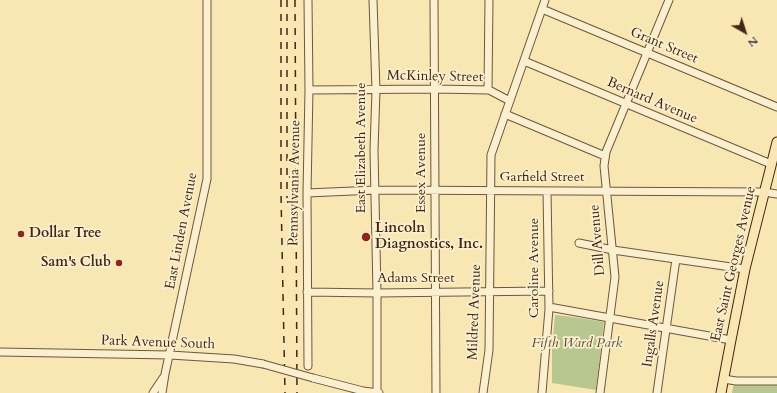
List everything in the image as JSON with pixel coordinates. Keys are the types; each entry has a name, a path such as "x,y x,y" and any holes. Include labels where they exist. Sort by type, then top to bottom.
{"main road":[{"name":"East Saint Georges Avenue","path":"721,393 745,269 777,142"}],"street":[{"name":"East Linden Avenue","path":"162,393 207,179 207,0"},
{"name":"Pennsylvania Avenue","path":"308,0 308,366"},
{"name":"East Elizabeth Avenue","path":"373,0 376,90 374,190 377,293 377,393"},
{"name":"Essex Avenue","path":"434,0 436,393"},
{"path":"488,90 489,0"},
{"path":"510,101 545,0"},
{"name":"Dill Avenue","path":"600,393 615,277 604,166 605,156 669,0"},
{"name":"Grant Street","path":"542,9 777,107"},
{"name":"Bernard Avenue","path":"524,61 771,164"},
{"name":"McKinley Street","path":"309,90 488,90 510,101"},
{"name":"Mildred Avenue","path":"483,393 489,350 491,155 510,101"},
{"path":"505,114 605,156"},
{"name":"Garfield Street","path":"307,193 374,190 764,192 777,194"},
{"name":"Caroline Avenue","path":"542,393 549,307 547,191"},
{"path":"579,243 613,250 745,269"},
{"name":"Ingalls Avenue","path":"657,393 676,259"},
{"name":"Adams Street","path":"307,292 436,293 549,291"},
{"path":"549,307 731,340"},
{"name":"Park Avenue South","path":"0,352 170,355 234,359 263,364 358,390 377,393"},
{"path":"153,393 165,374"},
{"path":"724,379 736,381 777,381"}],"green space":[{"name":"Fifth Ward Park","path":"555,315 604,322 596,390 552,383 552,350"},
{"path":"735,384 777,384 777,393 732,393"}],"railway":[{"path":"281,0 281,195 285,393"},
{"path":"287,0 287,198"},
{"path":"295,0 297,393"}],"place":[{"name":"Dollar Tree","path":"21,234"},
{"name":"Lincoln Diagnostics, Inc.","path":"366,237"},
{"name":"Sam's Club","path":"119,263"}]}
